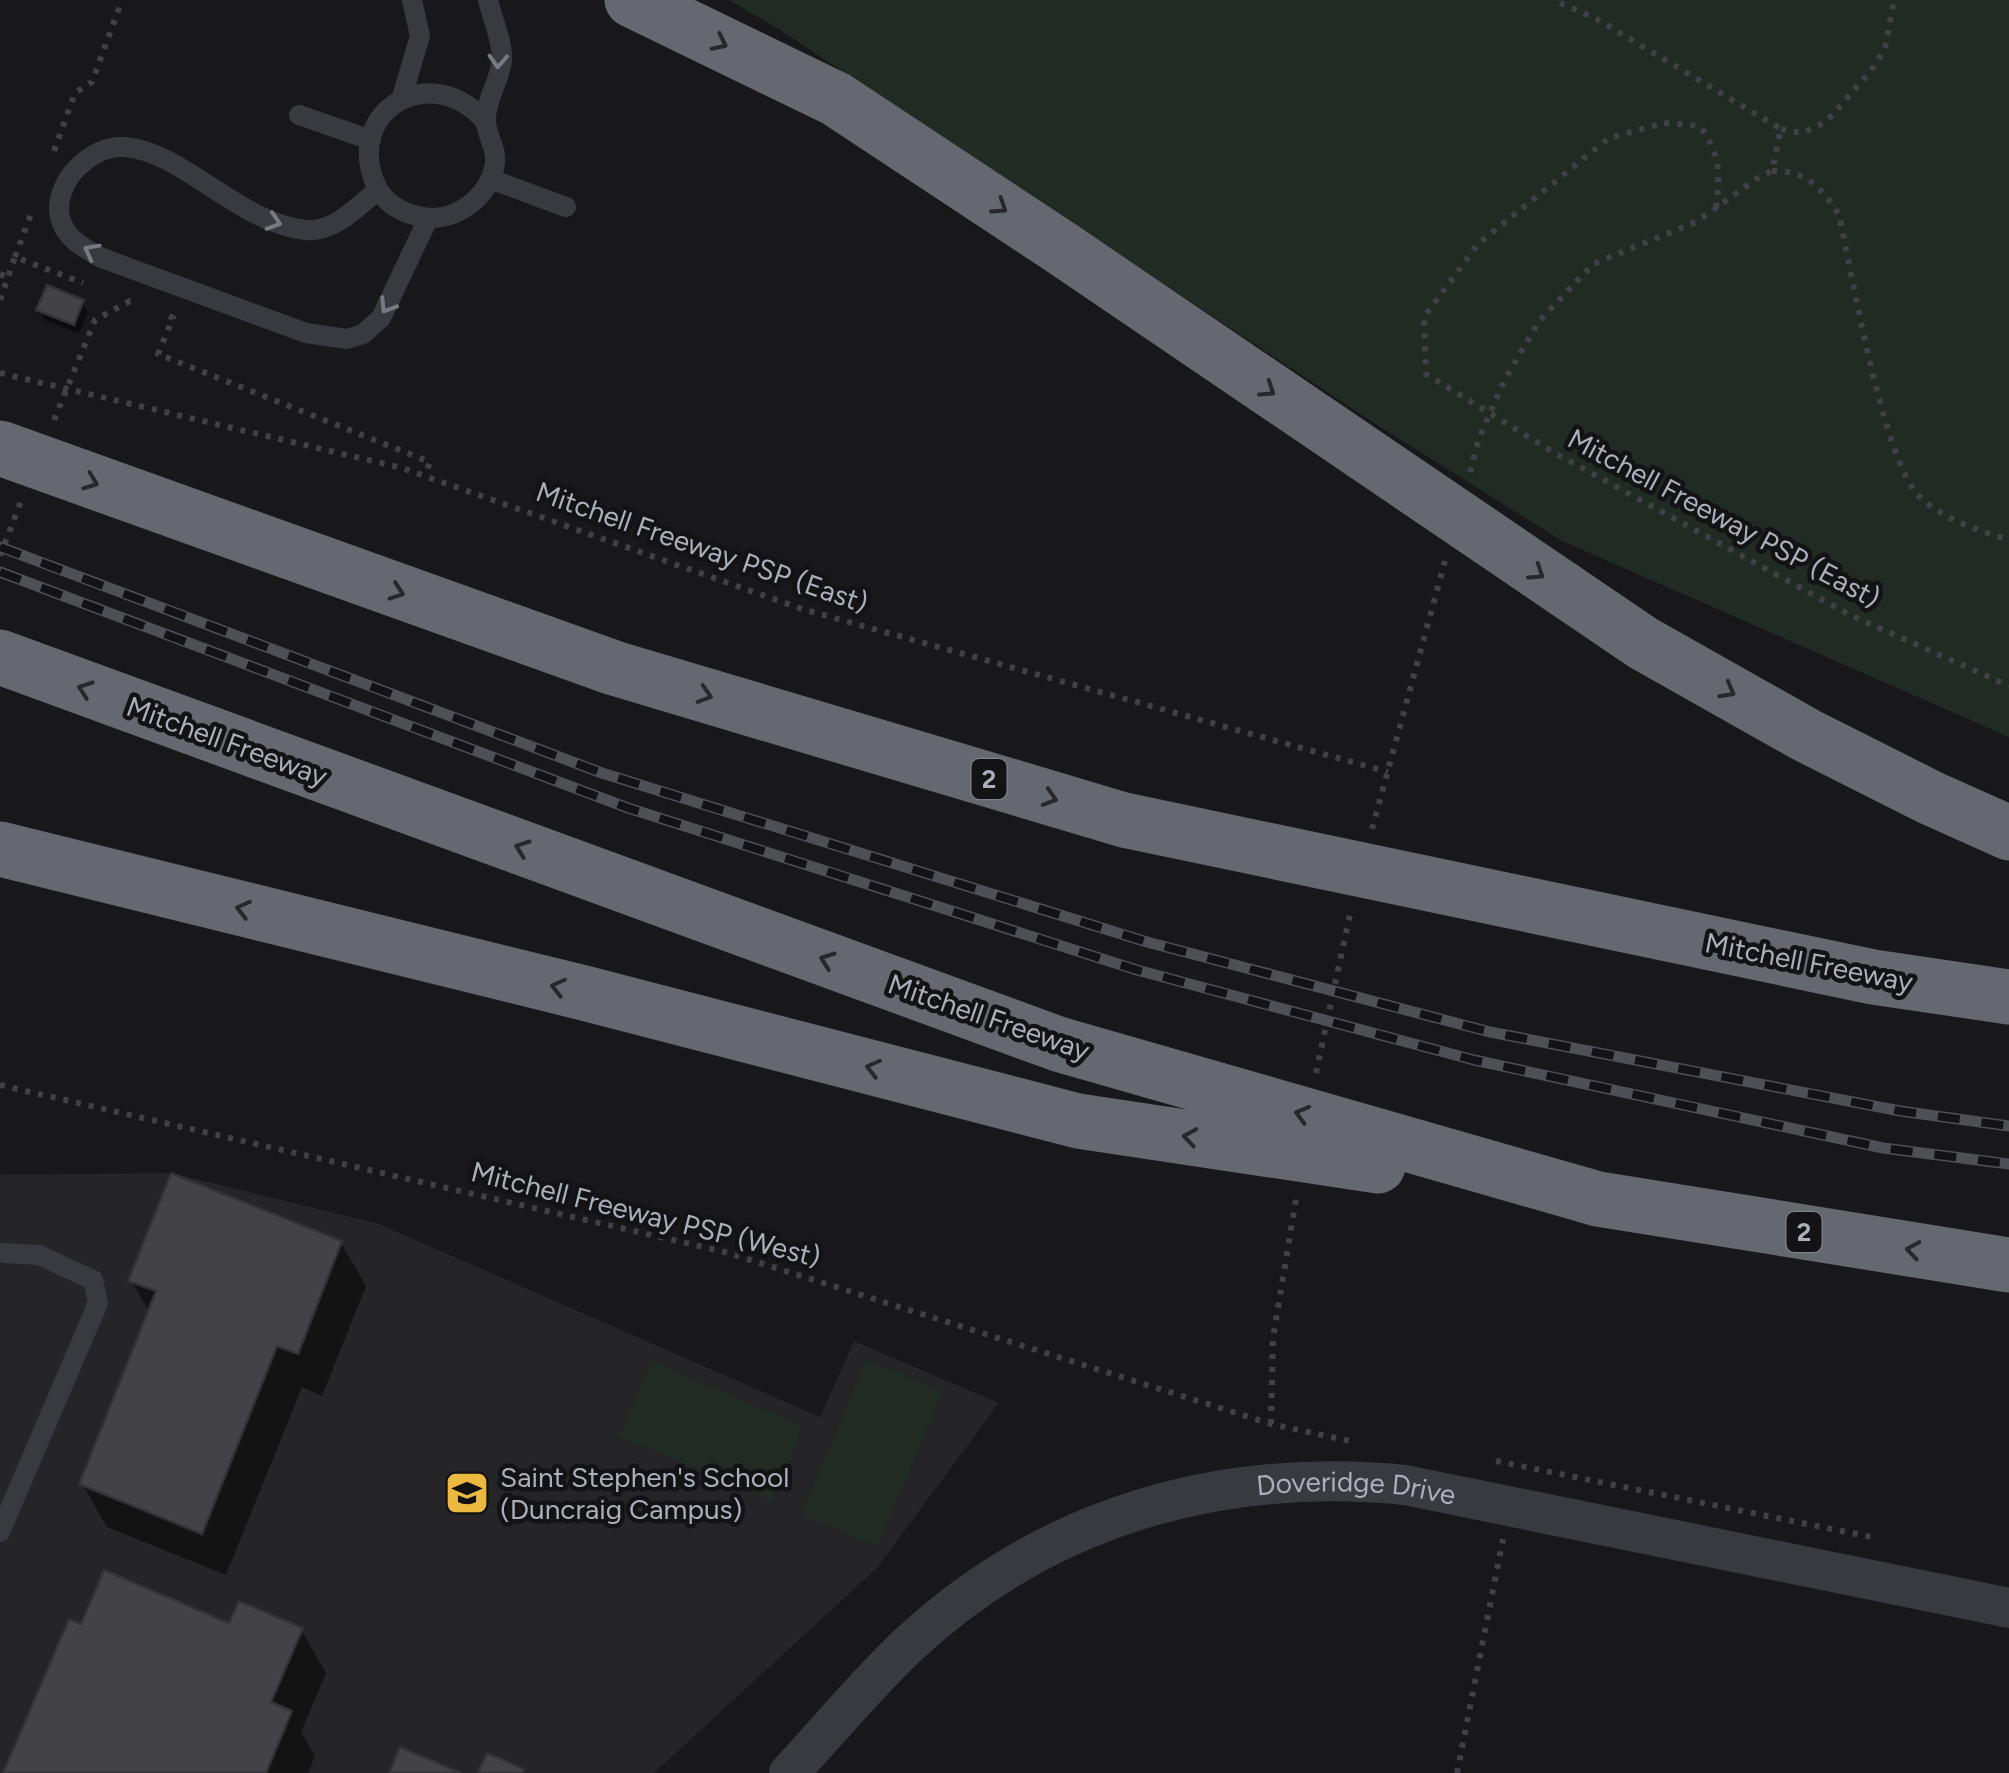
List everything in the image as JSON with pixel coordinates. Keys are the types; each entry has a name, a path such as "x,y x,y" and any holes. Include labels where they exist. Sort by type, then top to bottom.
{"highway":[{"path":"632,0 836,100 1063,249 1643,643 1806,734 2009,833"},
{"name":"Mitchell Freeway","path":"0,448 614,668 1124,820 1873,977 2009,997"},
{"name":"Mitchell Freeway","path":"0,658 1058,1044 1598,1199 2009,1266"},
{"path":"0,850 584,993 1078,1120 1598,1199"}],"street":[{"name":"Doveridge Drive","path":"788,1773 907,1647 941,1617 1014,1565 1096,1524 1196,1494 1270,1482 1316,1480 1406,1485 2009,1608"}],"lane":[{"path":"401,100 420,36 412,0"},
{"path":"485,121 502,58 488,0"},
{"path":"422,92 451,94 471,105 485,121 494,141 495,164 474,203 455,215 428,219 406,214 378,190 370,170 374,128 387,110 401,100 422,92"},
{"path":"299,115 371,140"},
{"path":"378,190 339,221 323,229 308,230 258,216 166,162 123,147 102,150 71,174 60,194 59,216 78,246 102,258 306,333 347,339 363,334 382,318 428,219"},
{"path":"490,178 566,207"},
{"path":"0,1532 98,1303 93,1280 40,1255 1,1254"}],"path":[{"path":"49,166 76,93 92,82 122,0"},
{"path":"1553,0 1596,18 1781,129 1802,133 1826,122 1885,48 1894,0"},
{"name":"Mitchell Freeway PSP (East)","path":"1716,208 1714,147 1700,126 1664,123 1609,138 1478,244 1424,317 1426,374 1552,452 1850,615 2009,686"},
{"path":"1772,171 1781,129"},
{"path":"1593,264 1696,222 1759,176 1772,171 1788,171 1816,184 1838,215 1894,452 1918,496 1963,526 2009,540"},
{"path":"0,300 35,202"},
{"path":"15,257 97,288"},
{"path":"0,274 10,278"},
{"path":"114,295 144,306"},
{"path":"95,320 130,301"},
{"path":"159,312 173,318 158,354 430,462 425,475"},
{"name":"Mitchell Freeway PSP (East)","path":"0,373 425,475 802,608 1388,772 1370,839"},
{"path":"1314,1086 1352,907"},
{"name":"Mitchell Freeway PSP (West)","path":"0,1085 724,1252 1272,1424 1273,1338 1298,1183"},
{"path":"1457,1773 1520,1465"}],"shaded area":[{"path":"729,0 2009,0 2009,737 1562,541 1374,423"},
{"name":"Saint Stephen's School (Duncraig Campus)","path":"171,1173 379,1224 820,1417 854,1341 999,1403 877,1568 654,1773 0,1773 0,1175"},
{"path":"866,1359 943,1391 878,1547 801,1515"},
{"path":"651,1361 803,1426 771,1501 619,1436"}],"building":[{"path":"47,285 84,300 74,325 36,310"},
{"path":"171,1173 342,1241 298,1354 277,1346 202,1534 79,1484 156,1291 128,1281"},
{"path":"104,1570 229,1623 239,1601 303,1628 271,1702 292,1711 266,1773 3,1773 69,1619 81,1624"},
{"path":"400,1747 461,1773 389,1773"},
{"path":"487,1753 524,1769 522,1773 478,1773"}],"railway":[{"path":"0,547 602,773 1147,942 1490,1032 1900,1111 2009,1126"},
{"path":"0,572 628,808 1137,970 1474,1060 1883,1148 2009,1164"}],"place":[{"name":"Saint Stephen's School (Duncraig Campus)","path":"467,1493"}]}
